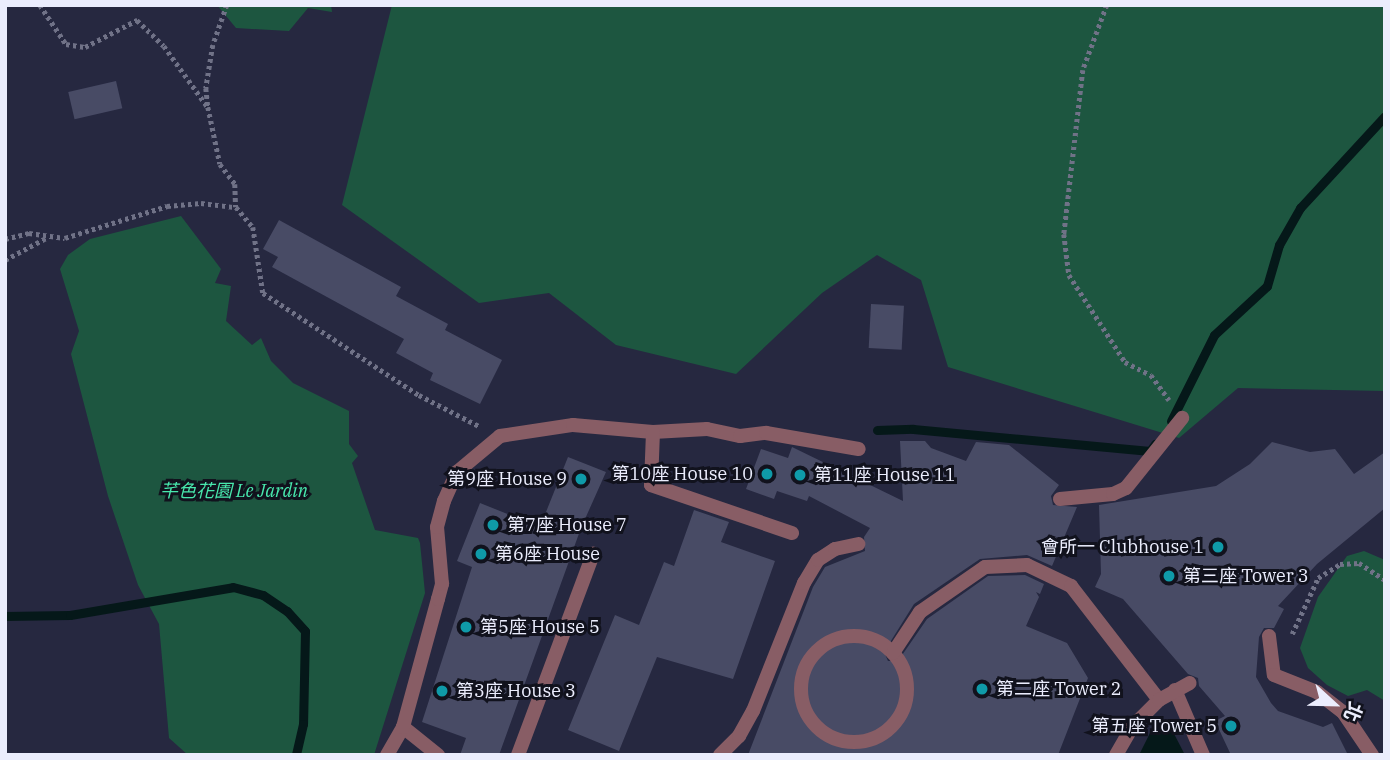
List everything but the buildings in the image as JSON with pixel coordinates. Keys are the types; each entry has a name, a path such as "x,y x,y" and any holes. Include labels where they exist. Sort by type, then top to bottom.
{"lane":[{"path":"1060,499 1114,494 1126,488 1182,418"},
{"path":"387,755 403,727 442,584 438,527 444,501 457,471 499,436 573,425 653,432 708,429 740,436 766,433 859,449"},
{"path":"653,432 651,485 792,533"},
{"path":"720,755 739,736 753,712 804,583 818,560 835,549 858,544"},
{"path":"518,755 593,554"},
{"path":"893,653 880,642 847,636 817,651 801,681 807,714 816,728 838,740 862,742 891,728 901,714 907,682 893,653 898,639 920,612 985,567 1027,565 1071,586 1159,700"},
{"path":"1269,636 1273,675 1317,692 1343,712 1372,755"},
{"path":"1116,755 1132,727 1159,700 1190,683"},
{"path":"1175,690 1203,755"},
{"path":"403,727 438,755"}],"path":[{"path":"40,5 66,44 85,47 137,20 164,46 208,107"},
{"path":"228,5 213,45 206,88 208,107 219,164 235,184 236,206 253,227 263,293 419,395 499,436"},
{"path":"1107,5 1083,70 1064,234 1069,275 1125,362 1151,375 1182,418"},
{"path":"5,261 46,238 91,233 167,206 236,206"},
{"path":"5,239 30,233 46,238"},
{"path":"1271,658 1291,639 1318,578 1340,564 1359,563 1385,580"}],"green space":[{"path":"217,5 331,5 332,12 308,8 289,31 236,28"},
{"path":"392,5 1385,5 1385,391 1238,388 1179,438 948,367 921,280 877,255 822,293 736,374 616,345 549,293 479,303 342,205"},
{"name":"芊色花園 Le Jardin","path":"181,216 221,269 215,283 231,286 226,321 252,345 261,338 271,361 293,383 349,411 349,444 358,456 352,463 375,530 418,538 420,543 425,593 374,755 188,755 169,738 159,624 138,585 108,496 71,354 79,331 60,269 68,255 90,239"},
{"path":"1364,551 1385,560 1385,701 1367,690 1348,696 1327,685 1308,668 1300,648 1318,597 1347,556"}],"shaded area":[{"path":"1163,723 1170,726 1185,755 1139,755 1154,725"}],"waterway":[{"path":"1171,421 1214,335 1267,286 1279,245 1300,208 1385,116"},
{"path":"877,430 913,429 1150,451 1155,444"},
{"path":"5,616 70,615 233,587 263,595 287,611 305,631 303,724 296,755"}],"place":[{"name":"第10座 House 10","path":"767,474"},
{"name":"第11座 House 11","path":"800,475"},
{"name":"第9座 House 9","path":"581,479"},
{"name":"第7座 House 7","path":"493,525"},
{"name":"會所一 Clubhouse 1","path":"1218,547"},
{"name":"第6座 House","path":"481,554"},
{"name":"第三座 Tower 3","path":"1169,576"},
{"name":"第5座 House 5","path":"466,627"},
{"name":"第二座 Tower 2","path":"982,689"},
{"name":"第3座 House 3","path":"442,691"},
{"name":"第五座 Tower 5","path":"1231,726"}]}
